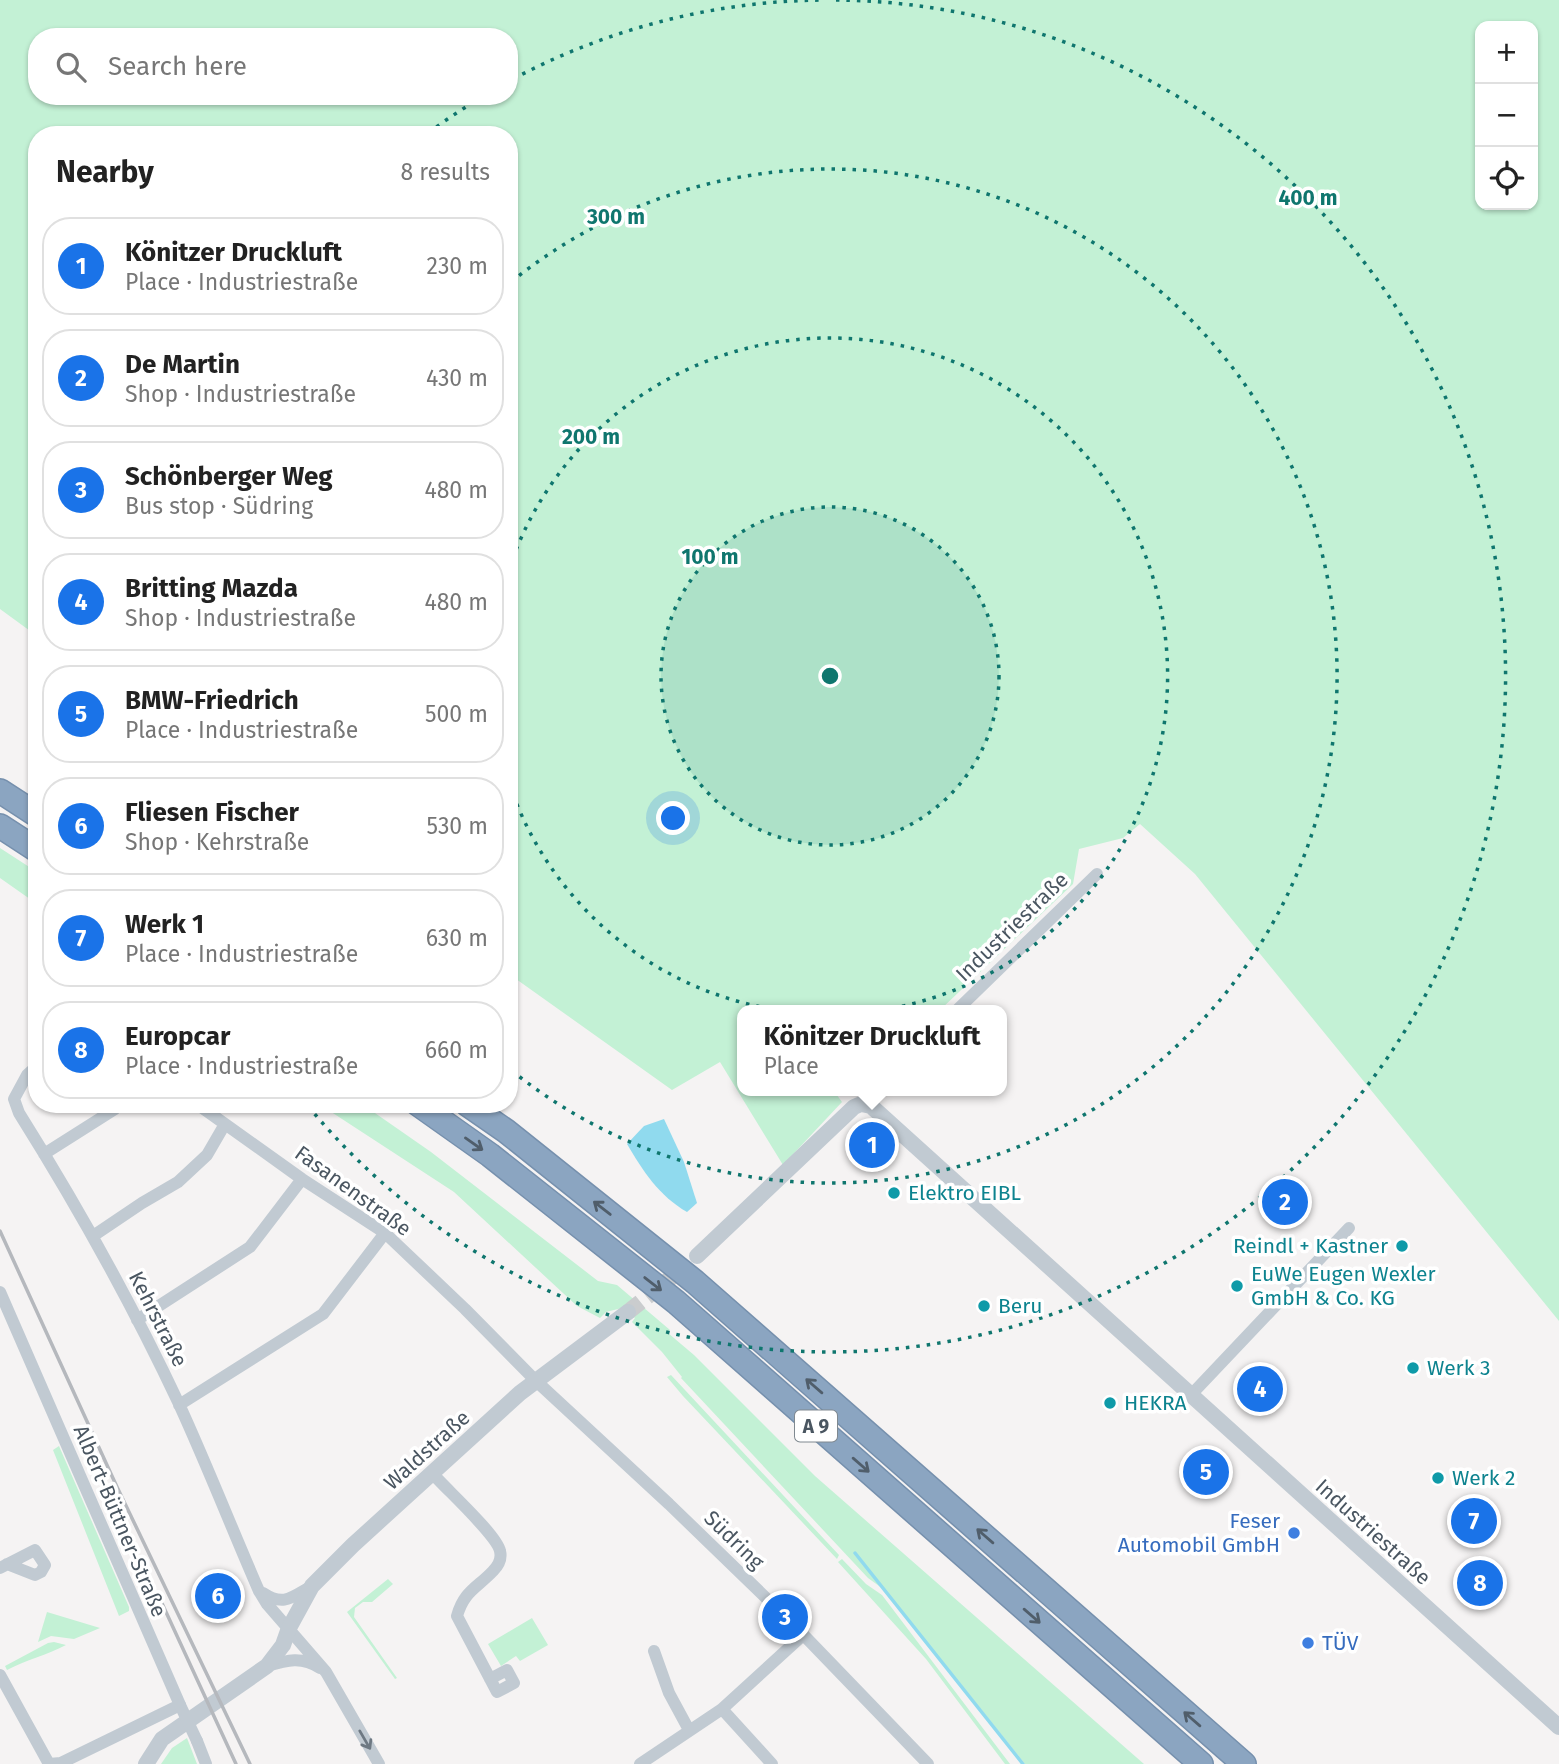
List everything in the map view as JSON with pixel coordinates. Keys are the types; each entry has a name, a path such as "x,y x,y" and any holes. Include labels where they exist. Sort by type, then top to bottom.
{"highway":[{"path":"0,791 28,809"},
{"path":"0,826 28,844"},
{"name":"A 9","path":"431,1113 490,1155 676,1302 1201,1764"},
{"name":"A 9","path":"480,1113 695,1282 1244,1764"}],"street":[{"name":"Industriestraße","path":"962,1005 1097,874"},
{"name":"Kehrstraße","path":"28,1077 14,1099 19,1113 93,1236 137,1320 179,1405 259,1591 267,1604 326,1672 379,1764"},
{"path":"697,1256 854,1107 870,1096"},
{"name":"Industriestraße","path":"861,1104 871,1106 1559,1727"},
{"path":"44,1154 109,1113"},
{"name":"Fasanenstraße","path":"210,1113 302,1179 385,1233 465,1308 535,1380"},
{"path":"93,1236 178,1182 207,1156 225,1124"},
{"path":"137,1320 250,1247 302,1179"},
{"path":"1190,1396 1349,1228"},
{"path":"179,1405 323,1314 385,1233"},
{"name":"Albert-Büttner-Straße","path":"0,1292 206,1764"},
{"name":"Waldstraße","path":"146,1764 162,1739 267,1666 283,1645 289,1628 312,1586 353,1545 535,1380 628,1312"},
{"name":"Südring","path":"535,1380 669,1504 803,1635 928,1764"},
{"path":"432,1474 492,1537 500,1550 500,1561 496,1568 461,1601 457,1616 490,1679"},
{"path":"259,1591 274,1600 285,1601 312,1586"},
{"path":"640,1764 722,1709 803,1635"},
{"path":"654,1651 669,1693 689,1730"},
{"path":"267,1666 286,1660 302,1660 326,1672"},
{"path":"0,1675 49,1764 61,1763 180,1705"},
{"path":"722,1709 772,1764"}],"green space":[{"path":"0,0 1559,0 1559,1321 1195,874 1140,824 1123,838 1079,849 1073,884 945,1005 737,1005 737,1090 720,1062 672,1090 518,980 518,126 28,126 28,629 0,609"},
{"path":"0,848 28,866 28,898 0,878"},
{"path":"741,1096 838,1096 842,1102 783,1165"},
{"path":"333,1113 375,1113 431,1152 598,1281 617,1285 670,1330 668,1333 694,1355 815,1476 1144,1764 1025,1764 886,1591 868,1578 681,1378 662,1352 632,1322 635,1318 622,1308 606,1312 600,1318 577,1306 454,1192"},
{"path":"671,1375 839,1555 837,1559 683,1396 667,1377"},
{"path":"59,1446 129,1607 129,1611 119,1616 53,1450"},
{"path":"842,1559 866,1584 882,1595 1010,1764 1005,1764 926,1659 838,1562"},
{"path":"388,1579 393,1584 372,1602 363,1602 355,1608 354,1617 397,1678 395,1679 347,1612"},
{"path":"47,1612 100,1628 74,1639 51,1636 38,1642"},
{"path":"532,1618 548,1645 520,1661 516,1656 501,1666 488,1644"},
{"path":"54,1642 66,1645 7,1670 5,1666"},
{"path":"187,1738 197,1764 161,1764 172,1748"}],"water":[{"path":"664,1119 684,1162 697,1203 687,1212 660,1191 627,1144 644,1126"}],"waterway":[{"path":"855,1553 1023,1764"}],"tunnel":[{"path":"628,1312 687,1265"}],"railway":[{"path":"0,1231 117,1487 250,1764"},
{"path":"160,1599 236,1764"}],"place":[{"name":"Könitzer Druckluft","path":"872,1145"},
{"name":"Elektro EIBL","path":"894,1193"},
{"name":"De Martin","path":"1285,1202"},
{"name":"Reindl + Kastner","path":"1402,1246"},
{"name":"EuWe Eugen Wexler GmbH & Co. KG","path":"1237,1286"},
{"name":"Beru","path":"984,1306"},
{"name":"Werk 3","path":"1413,1368"},
{"name":"Britting Mazda","path":"1260,1389"},
{"name":"HEKRA","path":"1110,1403"},
{"name":"BMW-Friedrich","path":"1206,1472"},
{"name":"Werk 2","path":"1438,1478"},
{"name":"Werk 1","path":"1474,1521"},
{"name":"Feser Automobil GmbH","path":"1294,1533"},
{"name":"Europcar","path":"1480,1583"},
{"name":"Fliesen Fischer","path":"218,1596"},
{"name":"Schönberger Weg","path":"785,1617"},
{"name":"TÜV","path":"1308,1643"}]}
